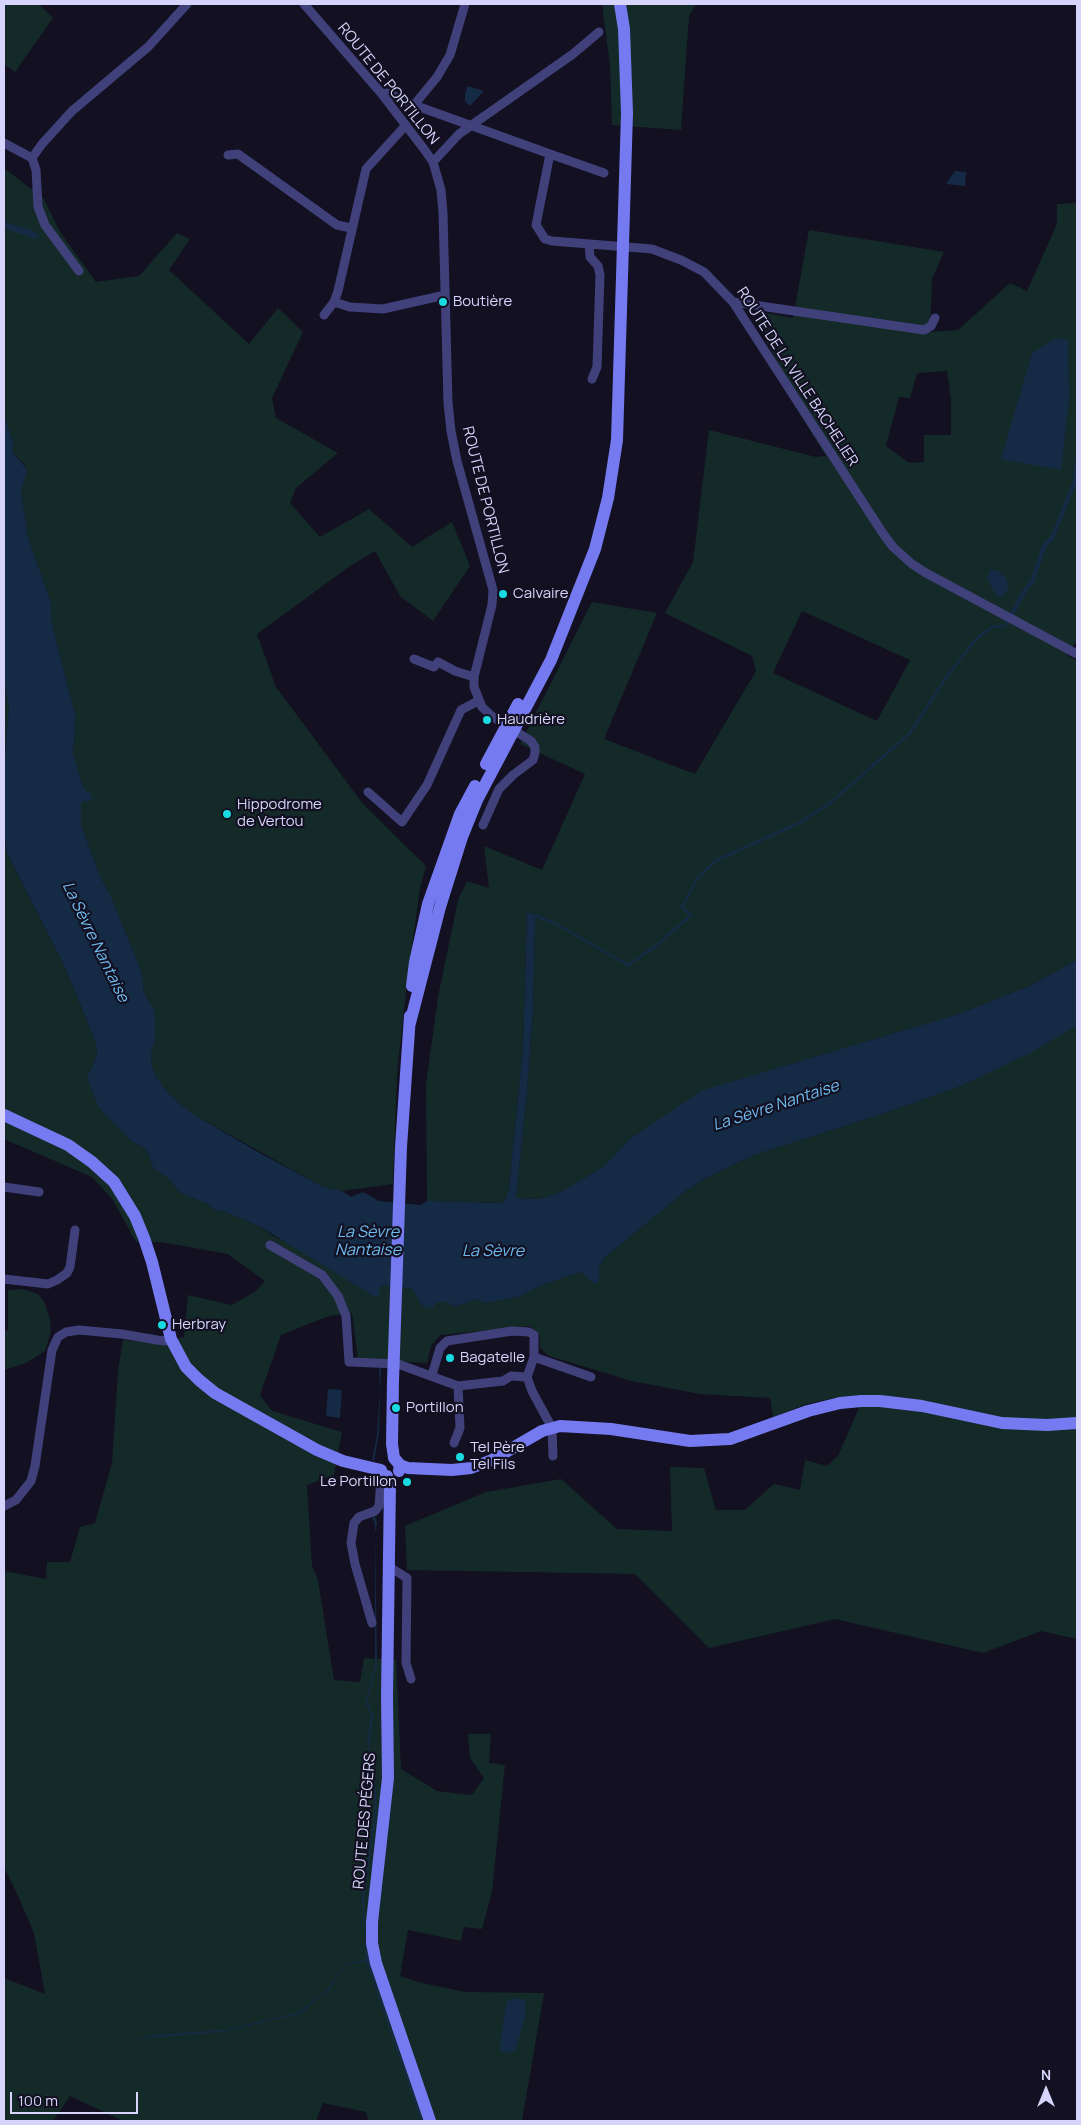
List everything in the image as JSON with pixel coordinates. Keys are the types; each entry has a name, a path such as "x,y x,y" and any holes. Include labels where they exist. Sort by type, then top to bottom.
{"street":[{"path":"32,158 42,144 72,112 148,47 187,4"},
{"name":"ROUTE DE PORTILLON","path":"304,4 381,93 406,125 433,162 440,190 443,213 448,403 451,431 457,461 493,590 492,605 474,676 474,687 478,701"},
{"path":"414,105 437,77 450,55 465,4"},
{"path":"410,1022 415,962 428,904 460,814 551,660 595,549 608,498 617,440 627,113 624,29 620,4"},
{"path":"433,162 459,134 574,54 599,32"},
{"path":"381,93 388,93 414,105 604,173"},
{"path":"324,315 334,302 338,292 351,228 366,170 406,125"},
{"path":"4,143 32,158 36,170 38,207 45,225 79,271"},
{"path":"228,155 238,154 337,225 351,228"},
{"name":"ROUTE DE LA VILLE BACHELIER","path":"550,154 536,225 545,238 552,241 652,249 695,266 704,272 733,302 876,524 894,547 912,564 926,573 1077,654"},
{"path":"589,244 590,257 598,266 600,276 596,367 592,379"},
{"path":"334,302 350,307 384,309 445,295"},
{"path":"733,302 924,330 931,326 935,318"},
{"path":"414,659 434,667 438,662 455,671 474,676"},
{"path":"368,792 402,822 427,785 460,710 478,701 493,717 531,741 535,747 533,760 513,775 499,789 483,825"},
{"path":"410,1022 435,924 454,863 477,800 510,728"},
{"name":"ROUTE DES PÉGERS","path":"410,1022 399,1190 390,1469 388,1778 372,1922 372,1943 376,1963 430,2121"},
{"path":"4,1115 68,1145 92,1162 114,1182 135,1216 144,1238 152,1262 171,1339 186,1367 215,1393 317,1450 343,1461 390,1469 452,1470 471,1468 492,1460 533,1436 552,1428 578,1426 690,1441 730,1439 825,1406 847,1402 880,1401 922,1406 1002,1423 1047,1425 1077,1423"},
{"path":"4,1187 39,1192"},
{"path":"4,1279 48,1284 67,1273 70,1266 75,1230"},
{"path":"270,1245 322,1275 338,1296 346,1316 349,1362 394,1364 432,1375 458,1386 503,1381 512,1376 527,1377"},
{"path":"4,1506 16,1500 31,1481 52,1350 58,1337 66,1332 79,1330 122,1334 157,1340 171,1339"},
{"path":"432,1375 440,1348 447,1341 512,1331 529,1332 534,1335 534,1357 527,1377 532,1391 552,1428 553,1456"},
{"path":"534,1357 591,1378"},
{"path":"454,1442 460,1428 458,1386"},
{"path":"372,1623 354,1564 351,1543 354,1523 358,1517 376,1511 379,1506 381,1478 390,1469"},
{"path":"388,1566 407,1578 406,1663 411,1679"}],"green space":[{"path":"4,4 39,4 53,18 15,72 4,64"},
{"path":"602,4 696,4 689,16 681,130 612,125 610,65"},
{"name":"Hippodrome de Vertou","path":"4,168 44,199 60,232 96,282 139,276 177,233 190,239 169,270 249,344 278,308 303,332 272,398 276,418 338,453 296,488 290,503 320,537 369,509 412,547 452,522 470,566 433,621 400,596 375,551 350,566 257,634 276,687 363,804 426,866 420,888 397,1074 393,1184 342,1191 323,1187 191,1113 170,1095 156,1077 152,1067 151,1054 155,1040 155,1011 144,993 142,973 111,897 99,874 81,825 81,802 87,792 83,787 73,753 76,717 51,617 51,603 28,537 21,492 26,466 14,454 12,447 14,444 4,416"},
{"path":"1077,203 1077,640 1067,655 1077,661 1077,960 1029,986 959,1014 704,1090 632,1137 603,1167 557,1194 538,1199 516,1198 533,1011 535,919 537,917 527,912 523,1050 509,1188 504,1203 427,1201 426,1084 438,997 458,900 467,881 489,888 484,846 542,870 585,774 520,744 592,602 657,613 604,739 695,774 756,671 752,656 665,613 693,562 709,430 816,457 826,456 782,385 787,380 756,322 761,312 793,318 809,230 944,252 932,279 930,332 958,330 1010,283 1027,291 1057,224 1057,204","holes":["947,371 951,400 951,435 924,435 924,462 909,463 886,446 899,397 910,398 917,373","802,611 910,660 877,721 773,673"]},
{"path":"4,681 9,707 4,766"},
{"path":"4,833 7,853 64,965 96,1043 97,1055 87,1078 99,1108 131,1141 146,1149 154,1169 167,1177 181,1193 208,1204 217,1212 221,1210 259,1226 275,1237 380,1287 384,1285 412,1289 437,1302 448,1302 454,1307 476,1299 485,1303 519,1297 542,1285 581,1272 599,1281 599,1267 604,1258 687,1190 704,1179 754,1155 882,1114 961,1086 1077,1025 1077,1639 1041,1631 983,1653 835,1619 709,1648 635,1574 407,1570 405,1526 486,1492 561,1479 617,1529 672,1531 670,1467 704,1468 716,1510 745,1510 774,1484 800,1490 805,1460 827,1466 838,1456 859,1408 857,1396 806,1404 773,1417 770,1398 700,1394 632,1381 549,1356 540,1348 540,1336 530,1326 440,1335 431,1346 427,1363 358,1359 352,1313 329,1316 281,1335 260,1395 272,1411 342,1432 334,1475 307,1485 312,1566 318,1580 334,1680 360,1682 364,1658 396,1660 401,1769 437,1791 472,1795 484,1778 470,1758 468,1734 491,1734 489,1763 505,1765 492,1891 482,1929 464,1927 461,1941 408,1930 400,1976 418,1982 465,1992 544,1993 522,2121 369,2121 366,2112 323,2103 316,2121 123,2121 70,2096 53,2121 4,2121 4,1978 45,1994 34,1933 4,1867 4,1571 46,1579 47,1562 70,1562 80,1527 95,1523 112,1463 118,1372 123,1340 154,1343 184,1337 188,1295 232,1305 256,1291 265,1281 228,1254 161,1242 136,1242 113,1200 92,1177 4,1139"},
{"path":"23,1289 38,1294 44,1301 50,1319 51,1332 45,1351 26,1363 4,1370 4,1331 8,1330 8,1290"}],"water":[{"path":"468,86 484,91 470,106 465,101 465,93"},
{"path":"955,171 966,172 965,186 946,184"},
{"path":"4,222 31,230 39,236 35,239 4,228"},
{"path":"1054,339 1068,339 1069,400 1061,470 1001,459 1032,353"},
{"path":"4,416 14,444 12,447 14,454 27,469 21,492 28,537 51,603 51,617 76,717 73,753 83,787 87,792 91,793 92,800 81,802 81,825 99,874 111,897 142,973 144,993 155,1011 155,1040 151,1054 152,1067 156,1077 170,1095 191,1113 258,1152 323,1187 342,1191 351,1197 363,1192 379,1201 420,1205 427,1201 504,1203 509,1188 523,1050 527,912 537,916 535,919 533,1011 516,1198 538,1199 557,1194 603,1167 632,1137 703,1090 959,1014 1029,986 1077,960 1077,1025 1032,1052 961,1086 882,1114 754,1155 704,1179 687,1190 604,1258 599,1267 599,1281 595,1284 581,1272 542,1285 519,1297 485,1303 476,1299 454,1307 448,1302 437,1302 433,1308 423,1307 412,1289 384,1285 380,1287 379,1296 375,1297 259,1226 221,1210 217,1212 208,1204 181,1193 167,1177 154,1169 146,1149 131,1141 99,1108 87,1078 97,1055 96,1043 64,965 7,853 4,833 4,766 9,707 4,681"},
{"path":"1077,460 1075,482 1053,537 1045,545 1032,581 1012,614 1010,614 1021,592 1031,578 1042,545 1051,536 1073,480 1075,462"},
{"path":"991,569 999,571 1007,580 1008,591 1000,597 994,592 987,577"},
{"path":"381,1366 379,1433 374,1461 372,1460 377,1435 380,1391 379,1367"},
{"path":"328,1389 342,1390 340,1418 326,1416"},
{"path":"374,1514 377,1523 375,1533 372,1516"},
{"path":"375,1533 377,1665 367,1701 373,1715 369,1747 374,1759 377,1810 364,1897 365,1941 373,1976 423,2121 421,2121 366,1961 344,1966 328,1992 319,1996 302,2013 222,2032 129,2039 224,2030 300,2012 319,1995 327,1990 344,1965 366,1959 362,1898 375,1811 372,1759 367,1744 371,1714 365,1703 375,1666"},
{"path":"512,1998 525,2000 525,2018 515,2051 507,2053 500,2051 501,2037 506,2003"}],"waterway":[{"path":"537,916 556,924 628,965 657,945 691,915 682,907 698,877 717,860 799,823 829,804 910,733 947,676 977,638 992,627 1004,626 1011,618 1033,582 1045,546 1053,538 1075,483 1077,464"}],"place":[{"name":"Boutière","path":"443,302"},
{"name":"Calvaire","path":"503,594"},
{"name":"Haudrière","path":"487,720"},
{"name":"Hippodrome de Vertou","path":"227,814"},
{"name":"Herbray","path":"162,1325"},
{"name":"Bagatelle","path":"450,1358"},
{"name":"Portillon","path":"396,1408"},
{"name":"Tel Père Tel Fils","path":"460,1457"},
{"name":"Le Portillon","path":"407,1482"}],"water label":[{"name":"La Sèvre Nantaise","path":"95,942"},
{"name":"La Sèvre Nantaise","path":"776,1106"},
{"name":"La Sèvre Nantaise","path":"368,1242"},
{"name":"La Sèvre","path":"493,1252"}]}
